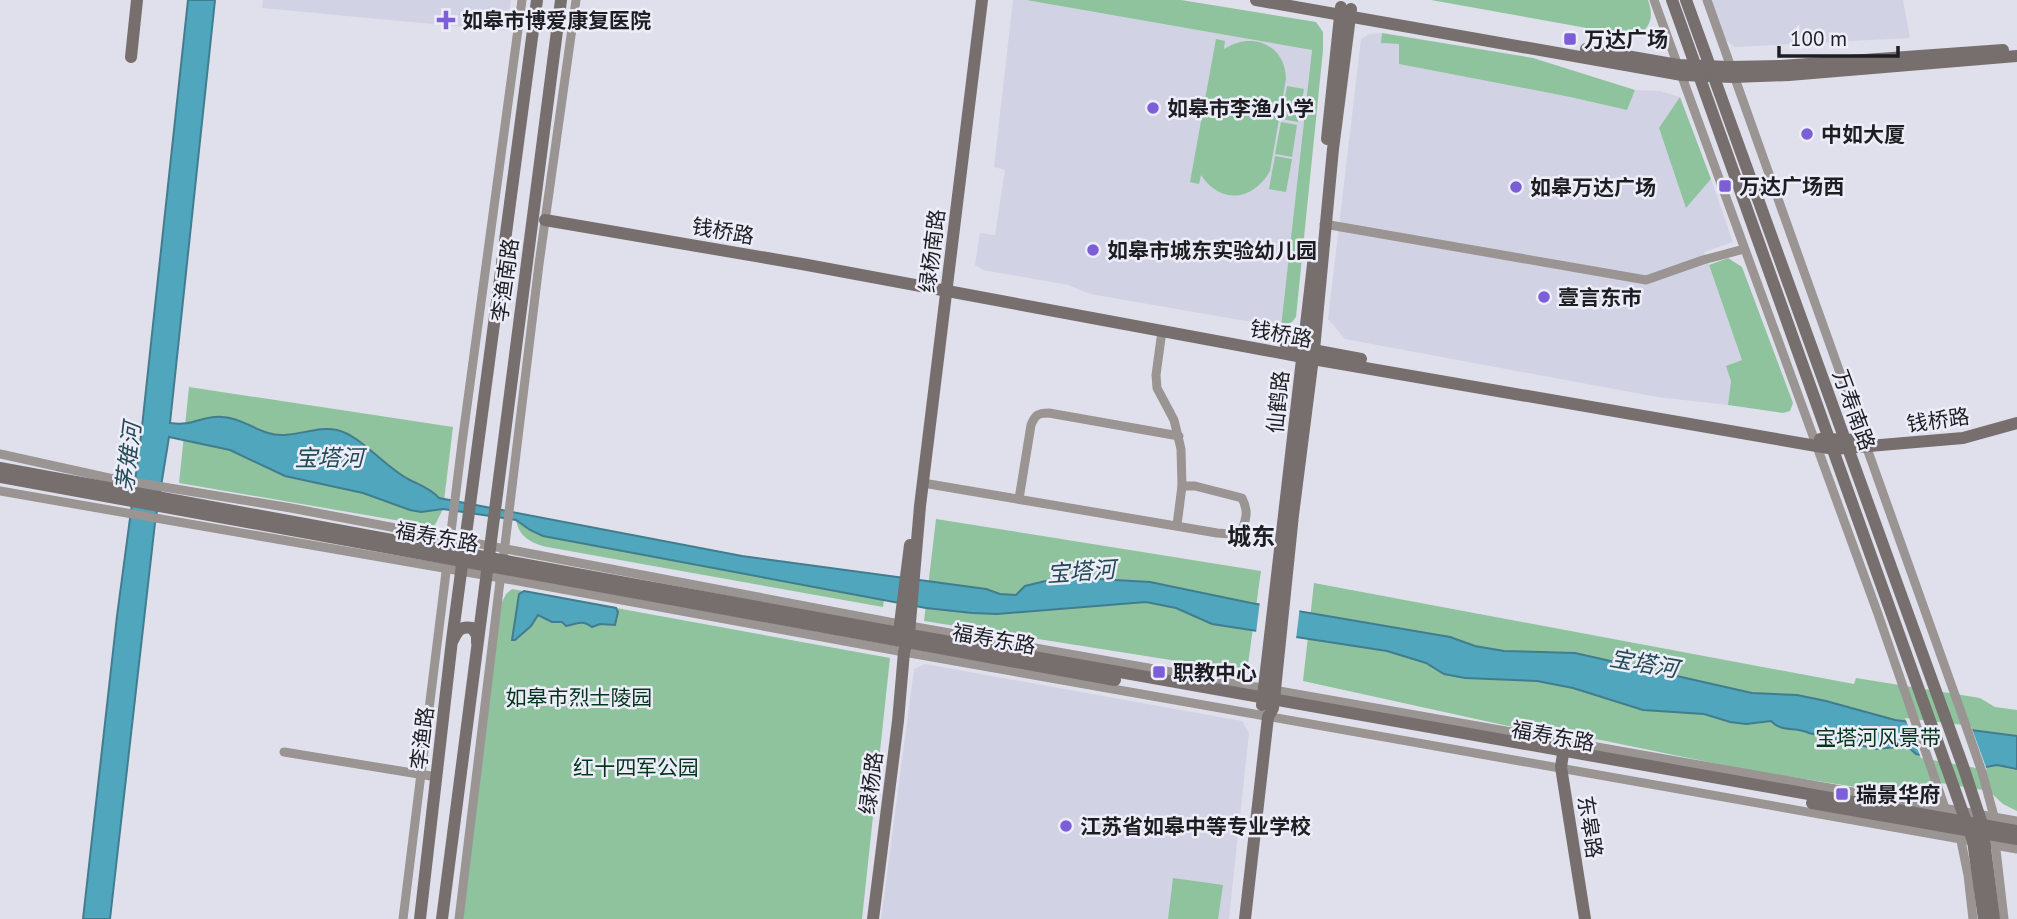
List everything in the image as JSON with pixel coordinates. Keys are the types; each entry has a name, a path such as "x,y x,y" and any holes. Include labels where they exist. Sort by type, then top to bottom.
{"main road":[{"path":"131,57 137,0"},
{"name":"李渔南路","path":"465,556 537,0"},
{"name":"李渔南路","path":"488,560 561,0"},
{"name":"绿杨南路","path":"904,632 982,0"},
{"path":"1256,0 1345,11 1680,70 1731,72 2017,57"},
{"path":"1303,0 1345,11"},
{"name":"万寿南路","path":"1672,0 1964,769 1975,827"},
{"name":"万寿南路","path":"1686,0 1839,445 1924,703 1947,766 1975,827"},
{"name":"仙鹤路","path":"1245,919 1324,224 1345,11"},
{"name":"仙鹤路","path":"1308,354 1319,226 1345,11"},
{"path":"1731,72 1781,65 2017,49"},
{"name":"钱桥路","path":"546,216 1308,354 1814,442 1864,444 2014,423"},
{"name":"钱桥路","path":"946,288 1162,331 1308,354"},
{"name":"福寿东路","path":"0,468 163,503 904,632 1269,701 1975,827"},
{"name":"福寿东路","path":"0,477 128,496"},
{"path":"474,485 481,493 489,494 497,489"},
{"name":"李渔路","path":"420,919 452,640 465,556"},
{"name":"李渔路","path":"442,919 488,560"},
{"path":"452,640 459,629 472,628 477,635 477,646"},
{"name":"绿杨路","path":"873,919 899,709 904,632"},
{"name":"东皋路","path":"1563,754 1585,919"},
{"path":"1975,827 2017,831"},
{"path":"1975,827 2017,839"},
{"path":"1975,827 1984,919"},
{"path":"1975,827 1994,919"}],"street":[{"path":"403,919 522,0"},
{"path":"459,919 546,216 576,0"},
{"path":"1654,0 1930,763 1975,827 2004,919"},
{"path":"1707,0 1982,772 1975,827 1973,919"},
{"path":"1324,224 1646,280 1744,249"},
{"path":"1162,331 1156,375 1157,388 1170,408 1179,436 1182,486 1177,525"},
{"path":"1018,499 1031,425 1039,413 1179,436"},
{"path":"0,454 128,496 163,503 904,632 1269,701"},
{"path":"923,483 1231,534 1242,530 1247,519 1247,507 1242,498 1206,488 1182,486"},
{"path":"0,491 128,496"},
{"path":"284,752 437,776"},
{"path":"1563,754 1975,827 2017,849"},
{"path":"1975,827 2017,821"}],"shaded area":[{"name":"如皋市博爱康复医院","path":"263,0 511,0 507,31 262,8"},
{"name":"如皋市李渔小学","path":"1013,0 1026,0 1312,50 1281,327 1090,294 1068,285 983,270 975,265 980,233 995,235 1005,170 994,167"},
{"path":"1711,0 1903,0 1910,38 1735,47 1725,39"},
{"name":"万达广场","path":"1382,33 1382,43 1399,44 1400,64 1626,110 1635,90 1660,91 1680,97 1659,129 1687,207 1711,179 1733,242 1704,252 1743,360 1727,366 1731,381 1728,405 1657,397 1345,339 1328,319 1361,39 1369,34"},
{"name":"江苏省如皋中等专业学校","path":"925,664 1242,721 1249,733 1229,919 881,919 914,669"}],"green space":[{"path":"1026,0 1181,0 1316,22 1323,32 1323,50 1296,317 1292,322 1281,327 1312,50"},
{"path":"1431,0 1648,0 1651,16 1648,25 1637,37"},
{"path":"1382,33 1533,58 1635,90 1627,110 1399,64 1399,44 1381,43"},
{"path":"1216,39 1225,41 1224,49 1245,41 1265,44 1280,57 1286,79 1270,171 1255,188 1237,196 1218,191 1201,175 1199,184 1190,182"},
{"path":"1287,86 1304,89 1298,122 1281,119"},
{"path":"1680,97 1711,179 1686,208 1659,128"},
{"path":"1281,122 1297,125 1292,157 1275,154"},
{"path":"1275,156 1292,159 1286,192 1269,189"},
{"path":"1728,258 1742,267 1793,403 1790,411 1783,413 1728,405 1731,381 1726,366 1742,360 1709,265"},
{"path":"189,387 453,427 443,509 435,525 179,483"},
{"path":"936,519 1261,571 1248,664 1243,670 1234,670 924,621"},
{"path":"516,520 530,530 884,600 883,607 547,547 527,538 520,531"},
{"name":"宝塔河风景带","path":"1314,583 1854,684 1856,678 1980,698 1995,707 2017,710 2017,811 2003,804 1989,791 1929,781 1919,797 1747,770 1591,738 1508,726 1303,681"},
{"name":"红十四军公园","path":"512,589 890,658 862,919 463,919 501,604"},
{"path":"1173,878 1223,885 1218,919 1168,919"}],"water":[{"name":"宝塔河","path":"188,0 215,0 170,423 223,417 277,435 320,429 337,430 355,438 399,474 439,498 742,556 986,589 1000,594 1016,595 1025,586 1062,577 1150,582 1251,603 1450,637 1475,646 1504,651 1575,653 1752,693 1797,695 1826,701 1895,720 2017,736 2017,769 1997,765 1986,767 1916,754 1907,746 1876,749 1784,728 1771,721 1746,724 1704,714 1643,710 1573,688 1537,681 1465,678 1444,674 1426,663 1387,651 1212,624 1176,608 1146,602 997,614 926,608 543,536 516,520 443,509 421,512 410,510 363,493 285,476 230,450 169,437 155,523 110,919 83,919 117,616 141,436"},
{"path":"524,591 616,608 618,612 615,625 600,624 592,627 583,623 566,626 562,622 552,622 538,615 531,626 512,640 519,594"}],"pier":[{"path":"1260,601 1300,606 1296,639 1256,633"},
{"path":"1905,718 1971,726 1987,770 1921,758"}],"place":[{"name":"如皋市博爱康复医院","path":"446,20"},
{"name":"万达广场","path":"1570,39"},
{"name":"如皋市李渔小学","path":"1153,108"},
{"name":"中如大厦","path":"1807,134"},
{"name":"万达广场西","path":"1725,186"},
{"name":"如皋万达广场","path":"1516,187"},
{"name":"如皋市城东实验幼儿园","path":"1093,250"},
{"name":"壹言东市","path":"1544,297"},
{"name":"职教中心","path":"1159,672"},
{"name":"瑞景华府","path":"1842,794"},
{"name":"江苏省如皋中等专业学校","path":"1066,826"}],"district":[{"name":"城东","path":"1251,536"}],"water label":[{"name":"茅雉河","path":"128,457"}],"park label":[{"name":"如皋市烈士陵园","path":"579,697"}]}
